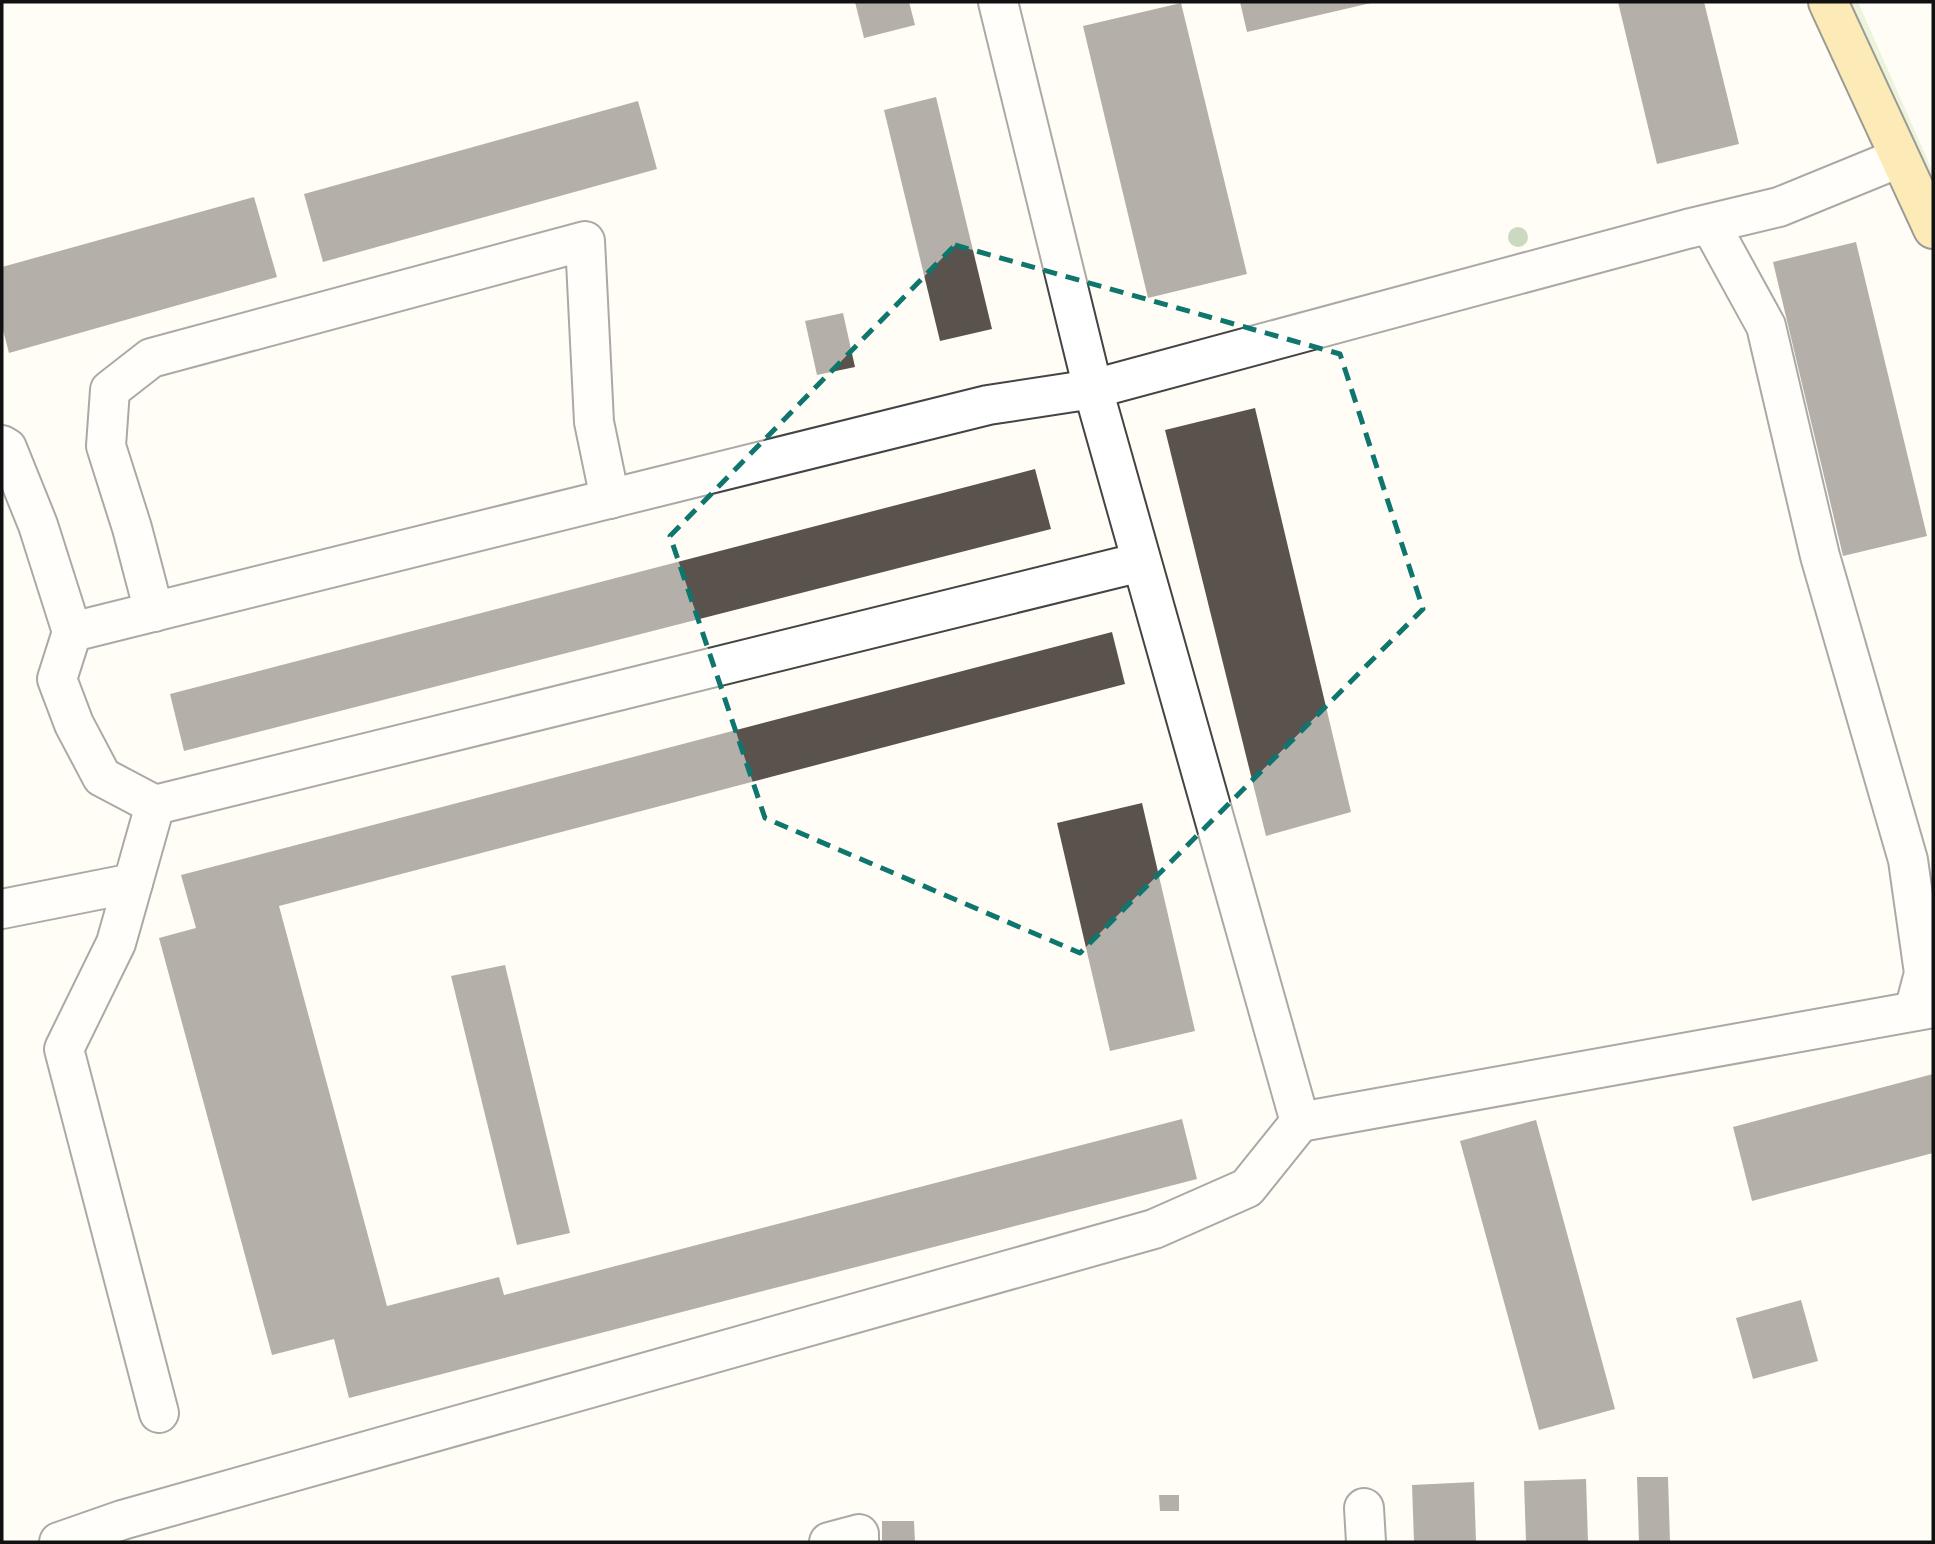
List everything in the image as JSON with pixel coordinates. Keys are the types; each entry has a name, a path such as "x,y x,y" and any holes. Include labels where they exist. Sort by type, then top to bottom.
{"main road":[{"path":"1828,2 1933,229"}],"lane":[{"path":"998,2 1093,389 1300,1122"},
{"path":"72,632 988,405 1093,389 1710,223 1779,207 1899,158"},
{"path":"59,1542 135,1516 1154,1229 1247,1188 1300,1122 1923,1010 1924,973 1908,860 1821,556 1766,326 1710,223"},
{"path":"153,612 132,528 106,446 110,390 151,358 585,242 594,422 610,499"},
{"path":"2,445 7,448 38,525 72,632 57,679 74,724 102,777 155,805 1142,562"},
{"path":"155,805 116,943 64,1049 159,1413"},
{"path":"2,909 133,883"},
{"path":"830,1542 859,1534 859,1542"}],"highlighted area":[{"path":"955,245 1340,354 1423,609 1080,953 765,818 670,536"}],"green space":[{"path":"1849,2 1858,2 1933,172 1933,193"}],"building":[{"path":"855,2 909,2 915,25 864,38"},
{"path":"1240,2 1371,2 1371,3 1247,32"},
{"path":"1618,2 1704,2 1739,144 1657,164"},
{"path":"1181,3 1247,274 1148,298 1083,26"},
{"path":"936,97 992,329 940,341 884,110"},
{"path":"638,101 657,169 323,262 304,194"},
{"path":"254,197 277,277 9,353 2,326 2,267"},
{"path":"1856,242 1927,536 1843,556 1773,262"},
{"path":"843,313 855,367 817,375 805,321"},
{"path":"1255,408 1351,812 1266,836 1165,430"},
{"path":"1035,469 1051,529 184,751 170,694"},
{"path":"1112,632 1125,684 279,906 387,1306 499,1277 504,1295 1182,1119 1197,1179 349,1398 334,1339 272,1355 159,938 196,928 181,875"},
{"path":"1142,803 1195,1031 1110,1051 1057,823"},
{"path":"505,965 570,1233 517,1245 451,976"},
{"path":"1933,1074 1933,1153 1752,1201 1733,1127"},
{"path":"1536,1120 1615,1409 1539,1430 1460,1141"},
{"path":"1801,1300 1818,1361 1753,1379 1736,1318"},
{"path":"1637,1477 1668,1477 1670,1542 1639,1542"},
{"path":"1586,1479 1588,1542 1526,1542 1524,1481"},
{"path":"1474,1482 1476,1542 1414,1542 1412,1485"},
{"path":"1159,1495 1179,1495 1179,1511 1160,1511"},
{"path":"882,1521 914,1521 915,1542 882,1542"}]}
